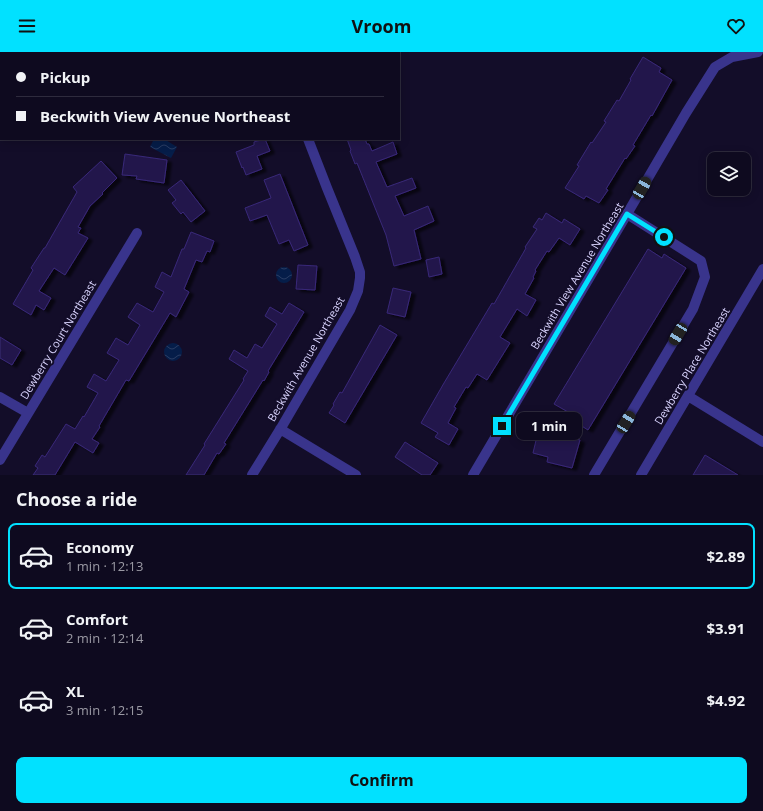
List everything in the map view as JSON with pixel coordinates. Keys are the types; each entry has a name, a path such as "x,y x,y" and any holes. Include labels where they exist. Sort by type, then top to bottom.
{"street":[{"name":"Beckwith View Avenue Northeast","path":"473,475 686,113 715,67 732,57 758,52"},
{"name":"Beckwith Avenue Northeast","path":"252,475 350,310 358,291 360,278 355,256 308,140"},
{"path":"594,475 693,309 705,277 700,261 627,214"},
{"name":"Dewberry Court Northeast","path":"0,460 137,233"},
{"name":"Dewberry Place Northeast","path":"641,475 763,269"},
{"path":"688,396 763,442"},
{"path":"0,397 28,413"},
{"path":"280,429 356,475"}],"water":[{"path":"154,140 166,140 177,147 171,158 150,147"},
{"path":"284,267 291,272 292,275 287,282 284,283 277,278 276,275 281,268"},
{"path":"173,343 179,346 182,352 179,358 173,361 167,358 164,352 167,346"}],"building":[{"path":"643,57 661,68 659,72 672,80 652,116 651,115 633,145 635,146 626,159 625,158 606,189 608,190 599,203 586,196 584,199 565,188 579,166 577,165 591,142 592,143 606,122 604,121 617,100 619,101"},
{"path":"265,140 270,151 257,156 262,169 246,175 236,152 254,145 254,142"},
{"path":"347,140 365,140 372,151 393,142 397,154 376,162 387,187 412,178 416,188 395,196 404,216 428,206 434,221 414,230 421,259 394,266 386,235 357,163 355,164 350,151 351,150"},
{"path":"125,154 167,160 164,183 136,179 137,176 122,175"},
{"path":"101,161 117,178 90,206 78,227 81,228 78,233 88,238 65,275 54,268 39,291 51,298 44,310 36,305 31,315 13,304 33,270 31,268 45,248 77,192 73,187"},
{"path":"280,174 308,245 294,251 289,240 279,244 267,215 250,221 245,208 271,198 264,180"},
{"path":"181,180 205,211 191,222 183,212 181,214 172,203 176,200 168,190"},
{"path":"546,213 562,223 564,219 580,229 570,245 559,238 549,252 547,251 535,270 534,278 525,294 536,300 527,316 517,309 500,337 510,343 487,380 477,374 468,388 466,387 454,407 456,408 448,423 458,429 449,445 435,437 438,433 421,423 492,303 494,304 526,248 525,247 537,229 533,227 539,218 542,220"},
{"path":"191,232 214,241 210,252 207,251 202,262 196,260 184,289 189,292 176,317 170,313 129,381 126,380 99,426 100,427 92,439 99,443 93,453 75,442 55,475 33,475 38,468 35,466 42,455 45,457 66,424 75,429 83,416 84,417 98,393 87,387 94,374 106,381 119,360 107,353 116,338 128,345 140,325 128,317 137,303 153,312 164,292 155,287 162,272 171,277 182,249 184,249"},
{"path":"648,249 662,258 664,254 686,268 588,430 566,416 568,412 554,404"},
{"path":"439,257 442,274 429,277 426,260"},
{"path":"298,265 317,266 315,290 296,289"},
{"path":"393,288 411,292 405,317 387,313"},
{"path":"289,303 304,312 268,371 269,372 264,381 263,380 224,443 226,444 219,454 217,453 204,475 186,475 248,371 229,359 234,350 247,358 255,344 262,348 277,324 265,316 270,307 282,314"},
{"path":"380,325 397,335 345,423 329,413 340,392 342,393"},
{"path":"0,337 21,350 12,365 0,358"},
{"path":"538,432 553,437 554,433 580,440 572,468 547,462 548,457 533,453"},
{"path":"405,442 438,463 430,475 422,475 395,457"},
{"path":"705,455 738,475 693,475"}],"route":[{"path":"502,426 627,214 664,237"}]}
